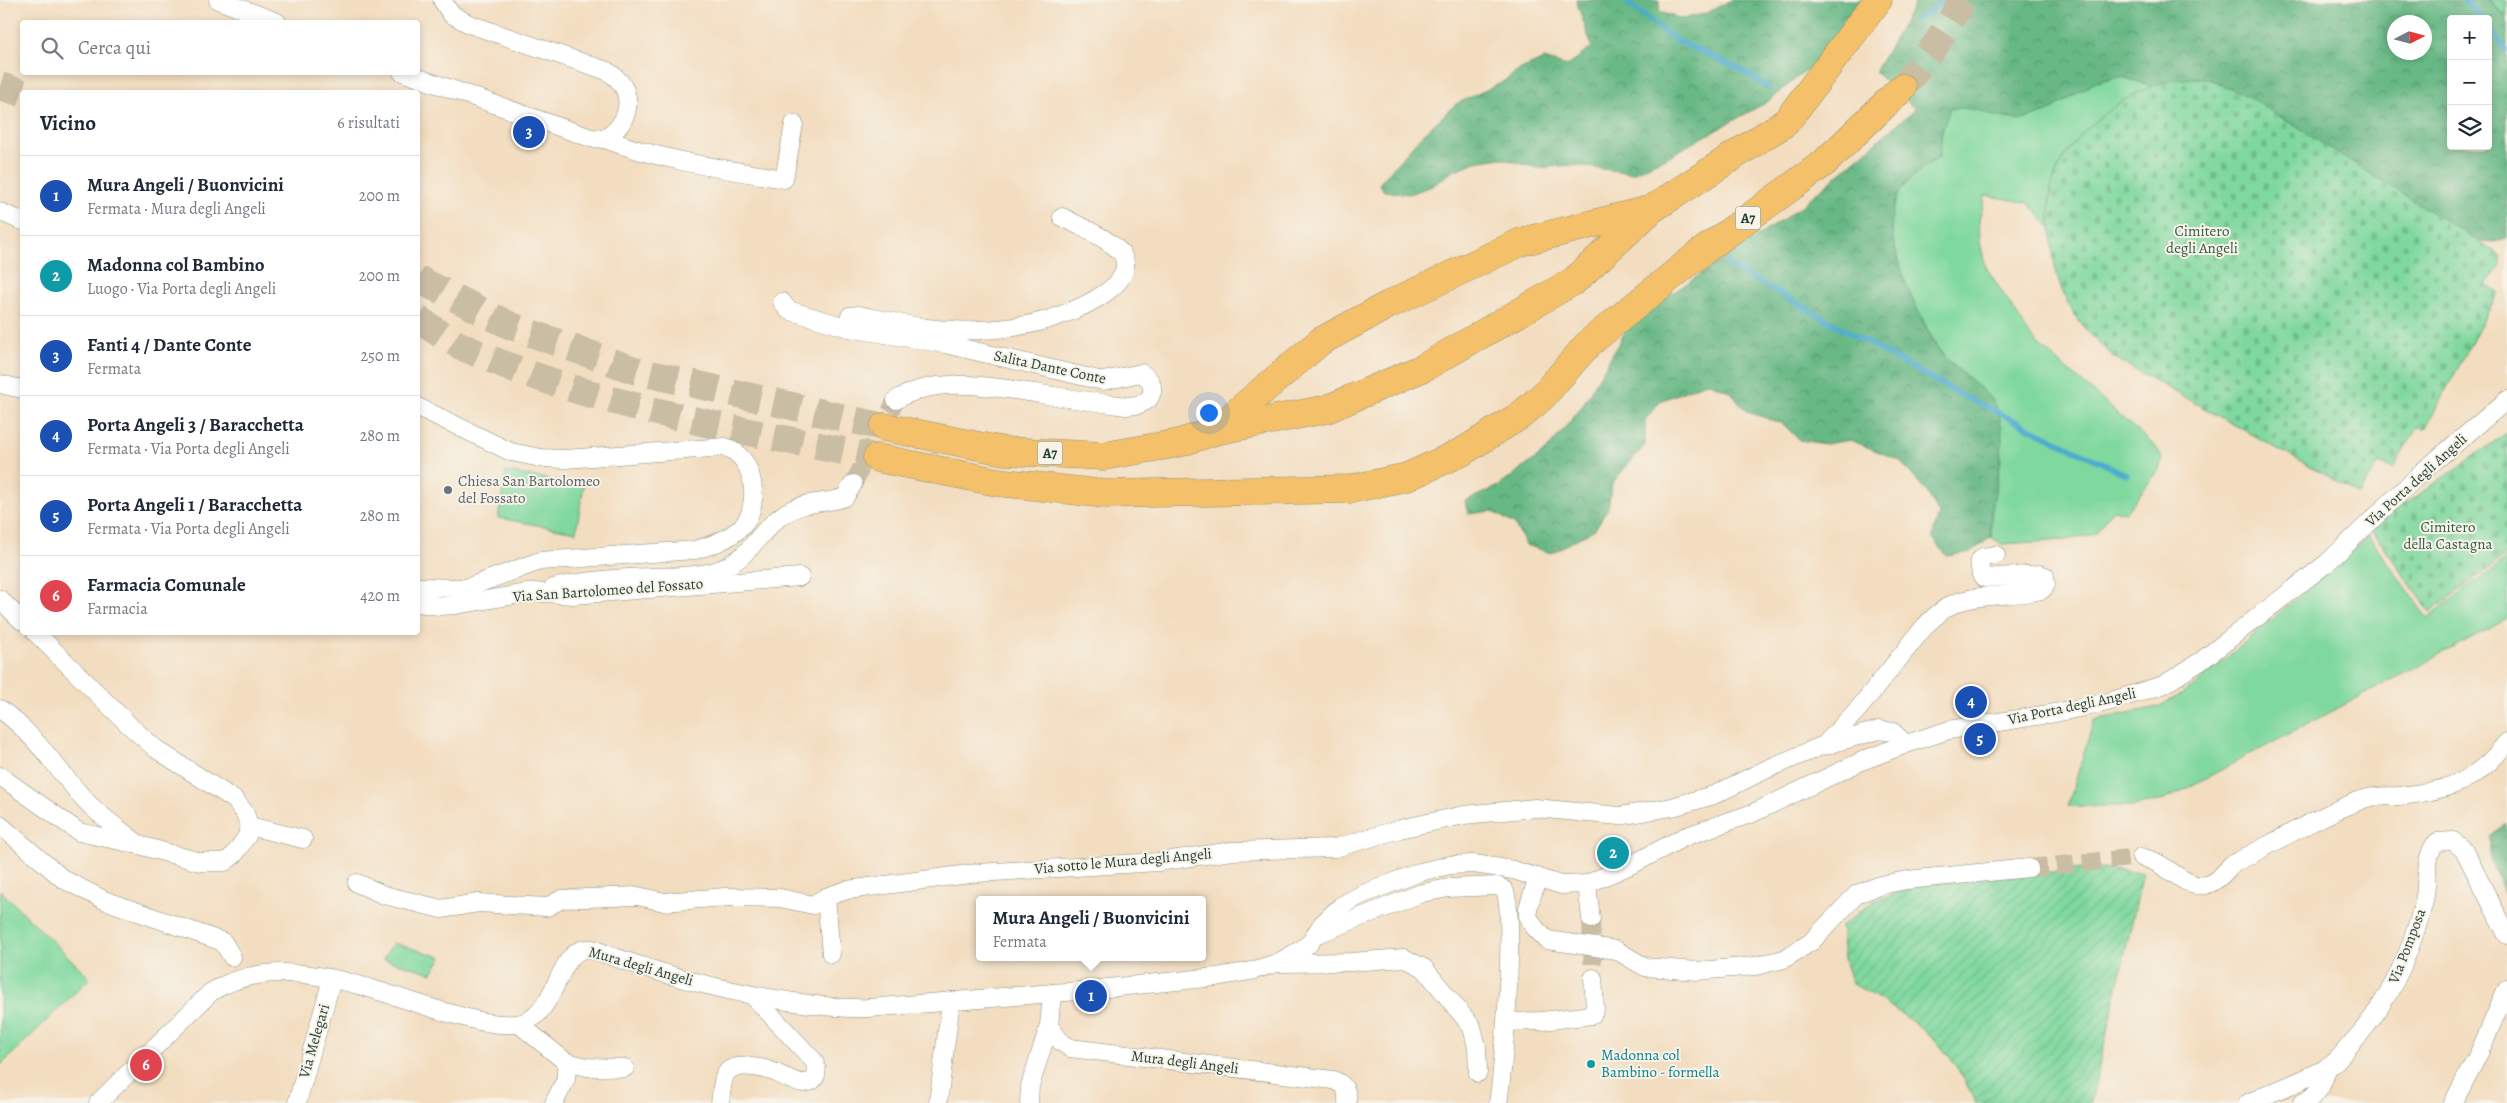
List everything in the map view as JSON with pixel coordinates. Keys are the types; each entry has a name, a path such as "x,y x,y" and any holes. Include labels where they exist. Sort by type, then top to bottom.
{"highway":[{"name":"A7","path":"884,427 1004,451 1104,456 1179,443 1215,431 1327,409 1423,368 1574,281 1652,209 1786,122 1878,0"},
{"name":"A7","path":"877,458 997,482 1106,494 1350,489 1407,476 1462,452 1521,415 1542,397 1589,342 1699,254 1824,163 1902,88"},
{"name":"A7","path":"1215,431 1321,341 1388,305 1521,242 1652,209"}],"street":[{"path":"218,0 272,20"},
{"path":"442,0 451,14 469,24 607,71 618,77 624,85 628,96 625,113 613,134 605,139"},
{"path":"411,75 591,138 605,139 632,150 676,160 784,179 794,124"},
{"path":"0,212 20,220"},
{"name":"Salita Dante Conte","path":"849,328 847,323 850,316 859,315 928,328 957,331 1019,326 1060,316 1072,310 1115,286 1123,275 1125,264 1122,254 1114,246 1062,217"},
{"name":"Salita Dante Conte","path":"782,302 788,310 849,328 945,344 1103,380 1141,373 1151,380 1153,386 1148,400 1133,406 954,385 919,390 896,400"},
{"path":"0,384 20,389"},
{"name":"Via Porta degli Angeli","path":"1538,877 1561,886 1587,884 1634,863 1684,837 1753,813 1864,760 1906,744 1949,730 2055,713 2108,702 2162,685 2201,661 2326,562 2423,471 2507,400"},
{"name":"Via San Bartolomeo del Fossato","path":"420,408 510,452 541,458 565,459 725,447 739,454 745,462 752,494 749,514 740,527 719,542 695,550 540,561 466,588 420,587"},
{"path":"533,592 577,582 693,576 720,570 743,556 772,523 785,513 805,503 845,497 853,484"},
{"path":"1828,745 1828,740 1860,707 1925,626 1948,607 1962,601 2042,590 2046,585 2045,576 2040,574 1984,578 1981,575 1980,560 1983,557 1996,554"},
{"name":"Via San Bartolomeo del Fossato","path":"420,603 440,606 456,605 533,592 573,595 800,577"},
{"path":"0,598 20,618"},
{"path":"0,776 79,832 139,845 200,862 225,862 242,846 247,836 249,826 245,813 235,800 156,749 130,726 38,635"},
{"path":"0,709 10,716 48,755 87,803 139,845"},
{"name":"Via sotto le Mura degli Angeli","path":"357,883 384,895 441,909 478,903 547,907 562,899 638,896 664,902 725,897 780,898 813,904 826,897 847,890 977,873 1158,862 1232,851 1335,848 1400,829 1464,815 1535,808 1620,816 1672,807 1714,795 1765,770 1828,745 1879,730 1893,732 1906,744"},
{"path":"2141,857 2154,860 2182,882 2192,885 2208,885 2215,882 2232,865 2360,800 2428,792 2456,785 2470,778 2494,760 2507,742"},
{"path":"0,825 63,879 104,900 224,942 232,957"},
{"path":"249,826 303,839"},
{"name":"Via Pomposa","path":"2248,1103 2328,1066 2368,1026 2394,984 2424,901 2430,858 2435,843 2453,841 2464,850 2507,935"},
{"name":"Mura degli Angeli","path":"519,1024 533,1018 546,1004 572,957 581,950 592,949 656,973 753,996 854,1009 1052,993 1216,976 1277,963 1302,950 1331,914 1354,898 1438,867 1474,864 1513,870 1538,877"},
{"path":"1538,877 1528,908 1528,916 1535,928 1547,940 1616,950 1645,967 1698,971 1746,967 1784,959 1811,942 1857,894 1881,885 1907,880 2029,868"},
{"path":"1587,884 1591,919"},
{"path":"1315,935 1422,893 1449,888 1497,886 1504,890 1507,898 1508,1022 1498,1103"},
{"path":"826,897 831,954"},
{"path":"1277,963 1351,962 1404,958 1424,968 1472,1027 1477,1047 1478,1074"},
{"path":"98,1103 201,1000 219,986 245,977 282,972 310,974 332,979 478,1021 504,1025 519,1024 566,1062 587,1067 625,1068"},
{"path":"1508,1022 1542,1021 1592,1015 1594,1009 1593,978"},
{"name":"Via Melegari","path":"297,1103 332,979"},
{"path":"2454,1103 2507,988"},
{"path":"1029,1102 1030,1086 1049,1026 1052,993"},
{"path":"720,1103 724,1075 738,1067 770,1070 804,1083 812,1081 817,1074 817,1067 813,1060 753,996"},
{"path":"938,1103 951,1001"},
{"name":"Mura degli Angeli","path":"1049,1026 1061,1042 1077,1049 1333,1080 1341,1083 1346,1089 1347,1103"},
{"path":"554,1103 566,1079 566,1062"},
{"path":"2302,1103 2313,1098 2320,1090 2328,1066"}],"green space":[{"path":"1576,0 1660,0 1659,12 1683,19 1707,13 1731,0 1866,0 1815,63 1767,102 1669,156 1632,173 1572,165 1537,168 1501,158 1476,162 1453,171 1432,186 1409,194 1384,191 1379,184 1420,137 1456,104 1501,83 1521,69 1544,59 1567,66 1592,47"},
{"path":"1917,0 2488,0 2507,15 2507,237 2495,242 2477,241 2247,96 2211,80 2194,78 2153,86 2119,76 2095,82 2047,112 2023,120 1998,117 1975,109 1950,108 1942,132 1939,158 1923,168 1903,188 1894,204 1892,229 1895,247 1908,289 1936,346 1951,364 1989,397 1998,412 2001,424 2002,449 1991,513 1991,537 1971,552 1947,556 1932,537 1939,514 1927,492 1899,460 1850,440 1825,444 1799,440 1782,423 1747,412 1731,392 1708,382 1660,401 1645,420 1645,445 1612,483 1608,508 1595,529 1551,553 1526,545 1514,524 1492,511 1468,514 1465,501 1499,486 1546,451 1581,408 1632,320 1794,212 1915,109 1875,72"},
{"path":"2488,0 2507,0 2507,15"},
{"path":"2119,76 2153,86 2122,103 2106,115 2091,128 2065,158 2056,174 2051,190 2051,229 2029,203 1986,195 1979,219 1980,243 1986,267 2033,340 2156,447 2162,457 2159,470 2126,512 2113,510 2095,534 2066,540 2002,544 1991,537 1991,512 2001,461 1983,391 1944,357 1930,334 1907,289 1893,239 1891,214 1900,191 1917,171 1939,158 1942,132 1950,108 1975,109 1998,117 2023,120 2047,112 2095,82"},
{"name":"Cimitero degli Angeli","path":"2194,78 2211,80 2247,96 2500,255 2500,266 2487,285 2498,293 2425,429 2417,428 2393,469 2379,463 2359,494 2121,362 2105,349 2079,321 2062,290 2053,254 2050,207 2055,174 2064,158 2089,127 2121,102 2158,84"},
{"name":"Cimitero della Castagna","path":"2507,433 2507,554 2430,612 2370,528"},
{"path":"506,472 584,485 576,532 498,518"},
{"path":"2369,536 2427,618 2507,558 2507,619 2164,800 2132,806 2068,806 2094,720 2158,707 2189,690"},
{"path":"2507,823 2507,901 2491,862 2491,836"},
{"path":"2093,868 2143,873 2091,1103 1975,1103 1956,1066 1933,1039 1899,1012 1852,984 1844,960 1841,926 1874,901 1925,884"},
{"path":"0,890 90,978 0,1066"},
{"path":"393,943 442,957 432,973 383,959"}],"waterway":[{"path":"1624,0 1674,39 1739,69 1769,88"},
{"path":"1916,20 1945,0"},
{"path":"2465,0 2478,15"},
{"path":"2492,32 2507,50"},
{"path":"1727,264 1959,394 2127,475"}],"tunnel":[{"path":"1902,88 1937,43 1963,0"},
{"path":"0,86 20,92"},
{"path":"420,280 511,326 637,371 884,427"},
{"path":"420,320 463,347 563,386 615,401 719,426 877,458"},
{"path":"853,484 896,400"},
{"path":"2029,868 2141,857"},
{"path":"1591,919 1593,978"}],"place":[{"name":"Fanti 4 / Dante Conte","path":"529,132"},
{"name":"Chiesa San Bartolomeo del Fossato","path":"448,490"},
{"name":"Porta Angeli 3 / Baracchetta","path":"1971,702"},
{"name":"Porta Angeli 1 / Baracchetta","path":"1980,739"},
{"name":"Madonna col Bambino","path":"1613,853"},
{"name":"Mura Angeli / Buonvicini","path":"1091,996"},
{"name":"Madonna col Bambino - formella","path":"1591,1064"},
{"name":"Farmacia Comunale","path":"146,1065"}]}
